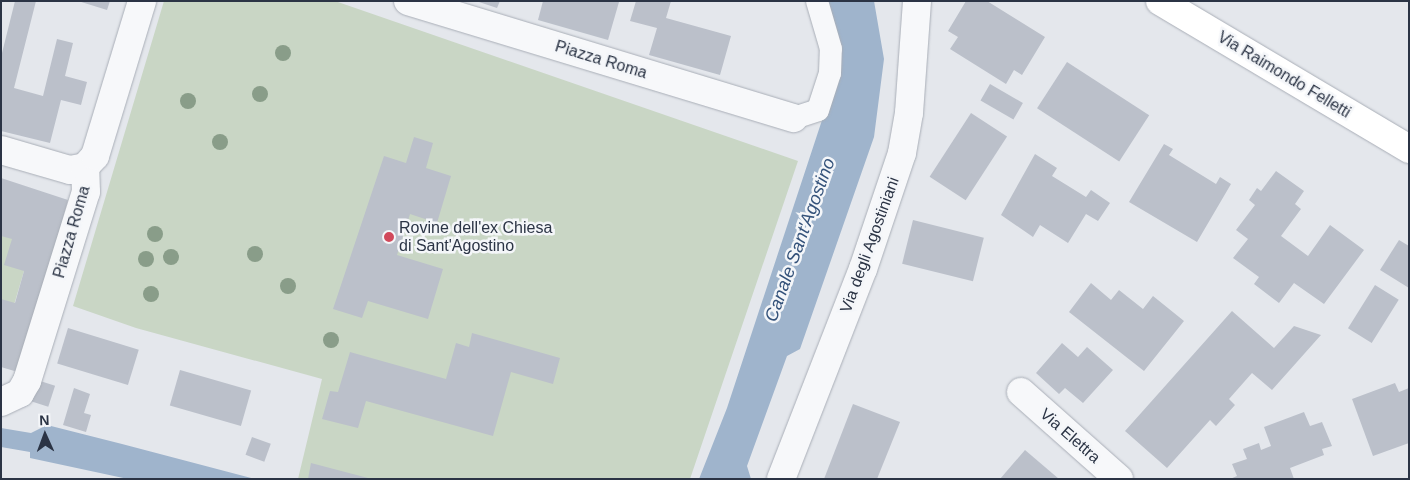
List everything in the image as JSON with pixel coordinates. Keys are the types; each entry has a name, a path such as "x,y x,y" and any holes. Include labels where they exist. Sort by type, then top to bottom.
{"main road":[{"name":"Via Raimondo Felletti","path":"1160,1 1409,150"}],"street":[{"name":"Piazza Roma","path":"1,402 20,393 28,380 86,192 85,167 94,156 142,1"},
{"name":"Piazza Roma","path":"408,1 794,118"},
{"path":"794,118 818,110 830,73 831,49 817,1"},
{"name":"Via degli Agostiniani","path":"781,479 863,269 902,153 909,113 917,1"},
{"path":"1,150 70,170 85,167"},
{"name":"Via Elettra","path":"1022,392 1119,479"}],"green space":[{"path":"164,1 335,1 798,161 690,479 298,479 322,379 136,328 73,306"},
{"path":"1,205 24,271 1,349"}],"water":[{"name":"Canale Sant'Agostino","path":"825,1 874,1 884,59 874,137 800,349 787,356 747,466 751,479 699,479 727,408 825,111"},
{"path":"47,425 255,479 128,479 30,458 30,452 1,447 1,428 31,433"}],"building":[{"path":"15,1 36,1 14,88 43,96 57,39 73,43 65,76 87,82 81,105 61,100 50,143 1,131 1,57"},
{"path":"78,1 110,1 107,10"},
{"path":"476,1 500,1 497,8"},
{"path":"543,1 619,2 608,40 538,20"},
{"path":"636,1 671,1 666,18 731,36 720,75 649,55 657,28 630,21"},
{"path":"966,1 987,1 1045,37 1022,75 1014,70 1006,84 950,49 958,37 948,31"},
{"path":"1067,62 1149,115 1119,162 1037,108"},
{"path":"990,84 1023,103 1013,119 980,100"},
{"path":"971,113 1007,136 966,200 930,177"},
{"path":"414,137 433,143 426,168 451,176 437,223 410,214 397,255 443,269 428,319 368,301 362,318 333,309 384,156 406,163"},
{"path":"1164,144 1173,149 1169,155 1216,184 1220,177 1231,184 1197,242 1129,202"},
{"path":"1035,154 1057,168 1052,176 1086,197 1091,190 1110,203 1098,221 1086,214 1068,243 1040,225 1033,237 1001,215"},
{"path":"1276,171 1304,191 1295,204 1301,209 1281,236 1308,256 1330,225 1364,250 1324,304 1294,283 1279,303 1254,284 1259,277 1233,258 1248,239 1236,230 1255,205 1249,200 1257,188 1261,191"},
{"path":"1,178 68,200 21,373 1,367 1,299 15,303 24,271 4,265 12,239 1,236"},
{"path":"913,220 984,238 973,281 902,264"},
{"path":"1399,240 1409,246 1409,288 1380,270"},
{"path":"1091,283 1111,300 1119,290 1143,309 1153,296 1184,321 1144,371 1069,312"},
{"path":"1375,285 1399,300 1372,343 1348,328"},
{"path":"1232,311 1274,348 1294,326 1321,335 1272,390 1252,373 1229,399 1235,405 1216,426 1210,420 1167,468 1125,431"},
{"path":"68,328 139,350 128,385 57,363"},
{"path":"472,333 560,358 553,384 511,372 493,436 366,401 358,428 322,419 330,391 338,392 350,352 446,379 456,343 469,347"},
{"path":"1062,343 1078,357 1087,347 1113,370 1083,403 1065,388 1059,394 1036,373"},
{"path":"180,370 251,390 241,426 170,406"},
{"path":"37,380 55,386 48,407 30,401"},
{"path":"1395,383 1399,392 1409,388 1409,443 1373,456 1352,399"},
{"path":"74,388 90,394 84,413 91,415 86,432 63,425"},
{"path":"853,404 900,422 877,479 824,479"},
{"path":"1304,412 1310,426 1322,422 1332,446 1322,449 1324,455 1290,468 1294,479 1230,479 1237,476 1232,464 1247,459 1243,449 1259,443 1261,450 1271,446 1264,427"},
{"path":"252,437 271,444 264,462 246,455"},
{"path":"1025,450 1059,479 1000,479"},
{"path":"311,463 368,478 368,479 308,479"}],"place":[{"name":"Rovine dell'ex Chiesa di Sant'Agostino","path":"389,237"}]}
